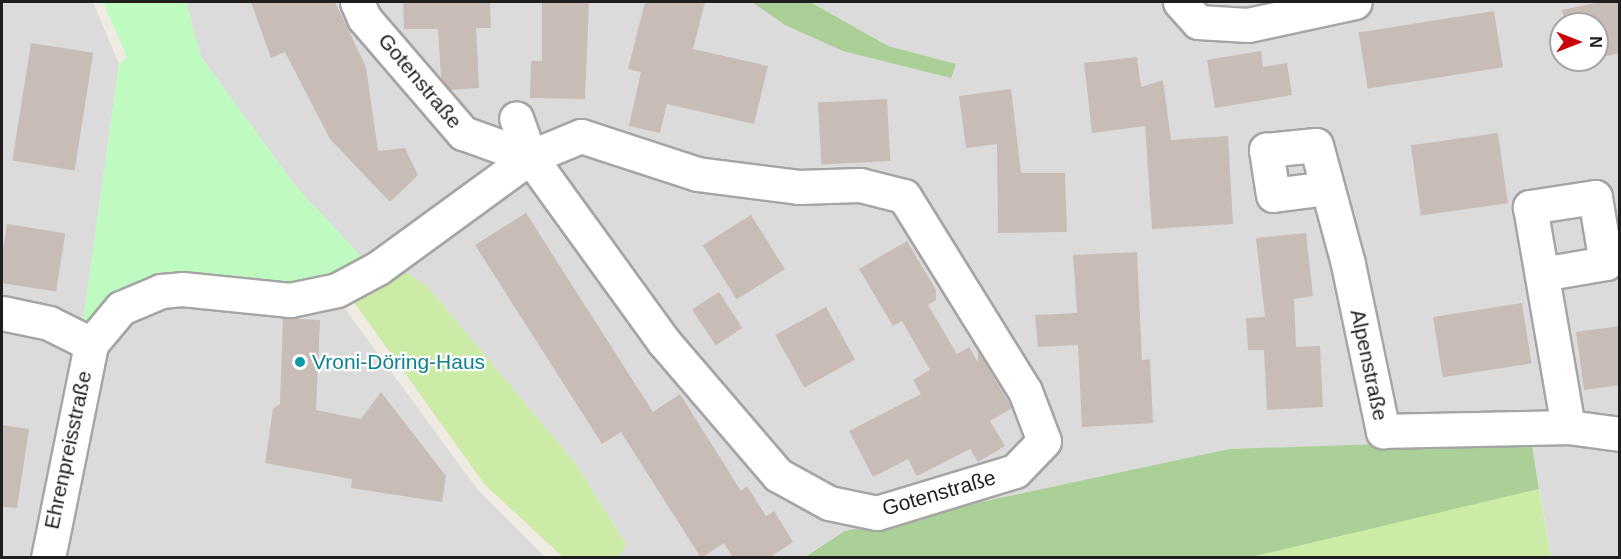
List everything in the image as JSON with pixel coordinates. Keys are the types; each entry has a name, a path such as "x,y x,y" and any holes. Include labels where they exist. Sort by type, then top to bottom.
{"street":[{"name":"Gotenstraße","path":"357,2 364,18 463,133 530,158"},
{"path":"1180,2 1198,22 1248,25 1355,2"},
{"name":"Gotenstraße","path":"337,290 378,268 530,158 581,136 697,174 798,187 860,185 904,196 1025,391 1044,441 1015,471 963,490 877,513 829,503 778,475 664,342 530,158 516,118"},
{"name":"Alpenstraße","path":"1327,188 1383,431 1568,427 1620,434"},
{"path":"1542,274 1568,427"},
{"name":"Ehrenpreisstraße","path":"48,558 91,344 121,308 161,291 291,300 337,290"},
{"name":"Ehrenpreisstraße","path":"2,313 49,323 91,344"}],"shaded area":[{"path":"2,2 93,2 119,64 82,329 161,297 337,298 478,490 545,557 2,557"},
{"path":"186,2 1619,2 1619,425 1379,445 1229,449 845,531 803,557 619,557 626,544 575,463 427,286 370,266 296,187 201,57"},
{"path":"1531,439 1619,443 1619,557 1551,557"}],"green space":[{"path":"103,2 186,2 201,57 296,187 370,266 334,284 213,287 82,329 119,64 127,57"},
{"path":"752,2 810,2 888,46 956,64 951,78 843,51 785,25"},
{"path":"394,265 427,286 575,463 626,544 619,557 563,557 485,485 346,291"},
{"path":"1531,439 1539,489 1251,557 803,558 845,531 1229,449"},
{"path":"1539,489 1551,557 1251,558 1279,547"}],"building":[{"path":"251,2 335,2 366,67 378,151 405,148 418,175 390,202 330,139 285,52 271,58"},
{"path":"403,2 490,2 491,28 476,28 479,88 450,90 441,78 438,29 404,29"},
{"path":"542,2 589,2 585,99 530,98 531,61 542,61"},
{"path":"645,2 705,2 693,49 768,66 754,124 667,104 660,133 629,126 641,72 628,69"},
{"path":"1600,2 1620,2 1620,53 1609,55 1609,12 1562,12 1562,10"},
{"path":"1494,11 1503,67 1368,89 1359,32"},
{"path":"31,43 93,53 75,170 12,161"},
{"path":"1261,51 1263,67 1287,63 1292,95 1215,108 1207,60"},
{"path":"1137,57 1141,87 1163,80 1171,140 1228,136 1233,224 1152,229 1145,126 1092,133 1084,63"},
{"path":"1011,89 1021,173 1065,173 1067,232 998,233 997,144 966,148 959,96"},
{"path":"887,99 890,161 821,165 818,103"},
{"path":"1498,133 1508,203 1421,216 1411,145"},
{"path":"526,213 653,412 680,394 741,491 747,486 766,516 774,511 793,542 769,558 733,558 724,543 701,558 621,432 602,444 475,245"},
{"path":"751,215 785,269 737,299 703,245"},
{"path":"7,224 65,233 56,292 2,283 2,256"},
{"path":"1306,233 1313,296 1294,299 1296,347 1320,346 1323,407 1267,410 1264,350 1248,350 1246,318 1265,317 1256,238"},
{"path":"907,241 936,290 936,300 928,305 957,354 969,347 978,362 978,351 1012,408 990,421 1005,446 978,462 970,449 917,476 908,459 873,477 849,431 921,394 913,380 930,370 902,321 893,326 859,269"},
{"path":"1137,252 1142,360 1150,359 1153,423 1082,427 1078,345 1038,347 1035,315 1077,313 1073,255"},
{"path":"719,292 742,328 716,345 692,309"},
{"path":"1522,303 1532,363 1443,377 1433,317"},
{"path":"826,307 855,359 804,388 775,335"},
{"path":"283,318 320,320 316,410 361,419 381,392 446,476 442,502 351,488 352,479 265,463 273,409 280,404"},
{"path":"1620,326 1620,385 1584,390 1576,332"},
{"path":"2,425 29,429 17,508 2,507"}],"place":[{"name":"Vroni-Döring-Haus","path":"300,362"}]}
